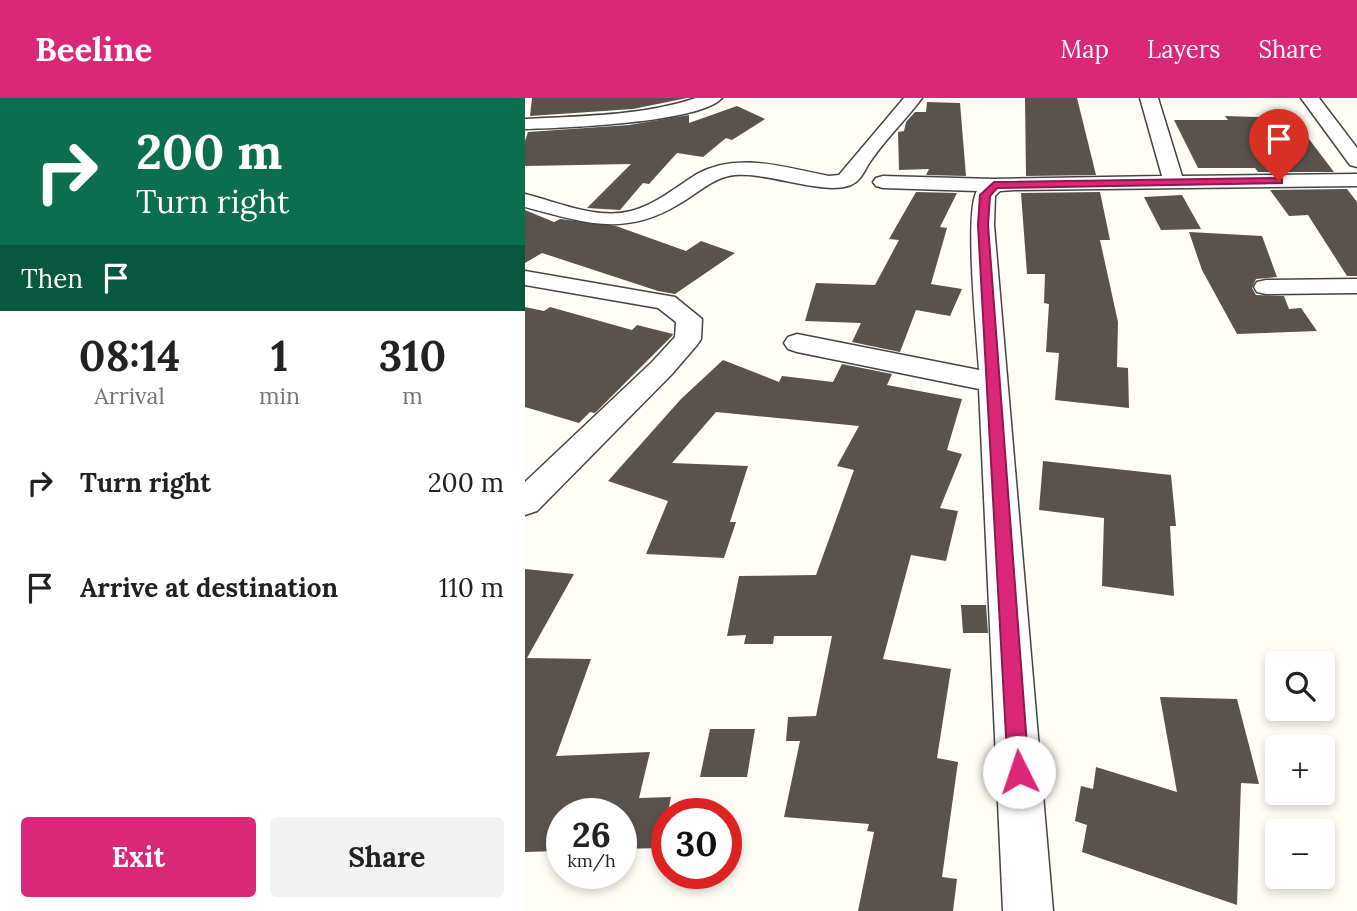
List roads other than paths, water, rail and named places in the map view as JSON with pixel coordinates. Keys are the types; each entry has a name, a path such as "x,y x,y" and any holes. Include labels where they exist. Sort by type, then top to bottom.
{"street":[{"path":"525,124 636,115 713,98"},
{"path":"525,200 583,214 623,219 659,207 715,173 725,170 756,170 829,182 841,181 855,172 870,147 913,98"},
{"path":"1149,98 1174,182"},
{"path":"1310,98 1357,161"},
{"path":"883,182 994,185 1357,180"},
{"path":"994,185 985,195 983,225 1028,911"},
{"path":"525,278 666,302 689,318 688,339 662,369 525,502"},
{"path":"1266,287 1357,286"},
{"path":"797,343 992,382"}]}
